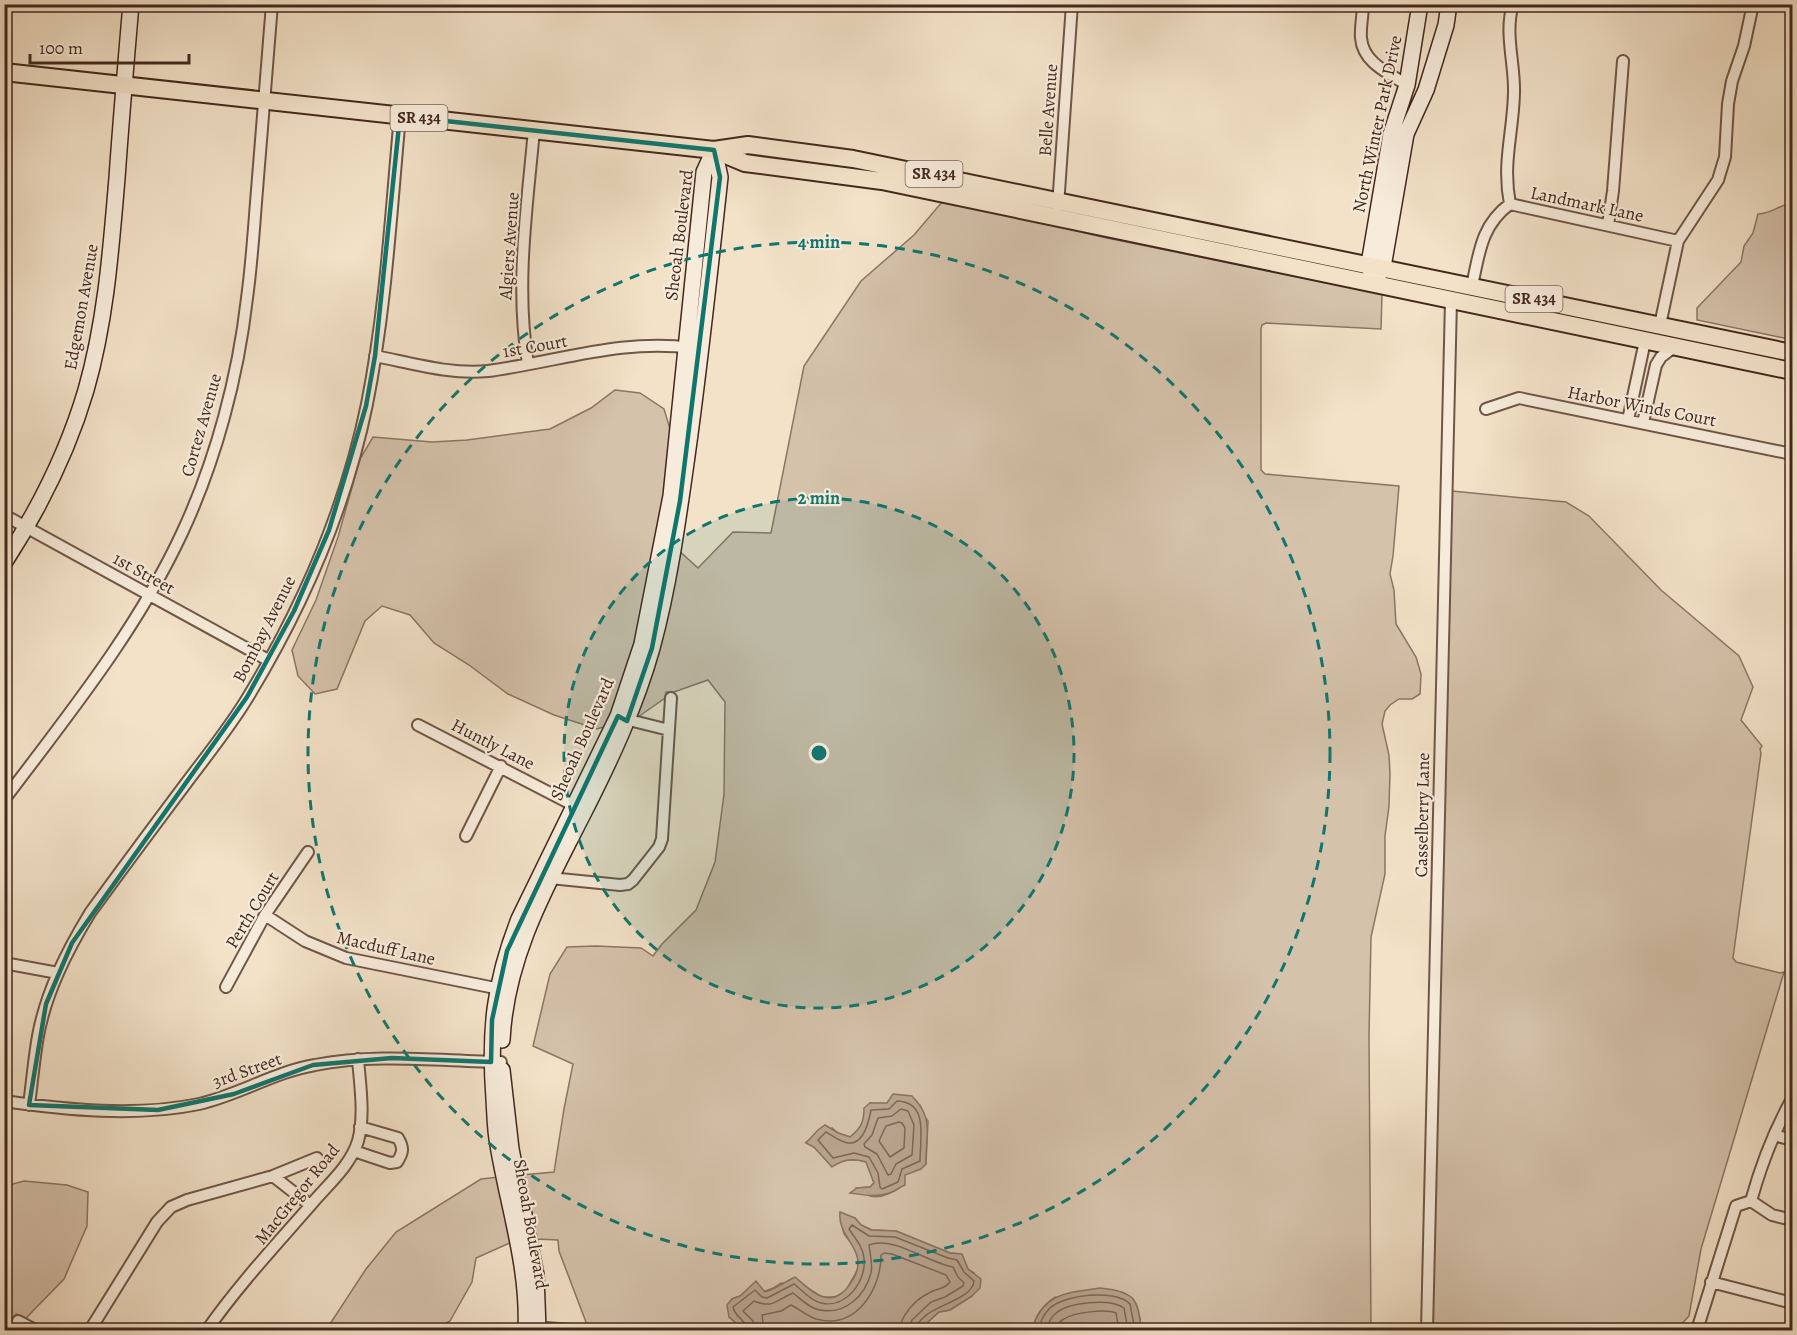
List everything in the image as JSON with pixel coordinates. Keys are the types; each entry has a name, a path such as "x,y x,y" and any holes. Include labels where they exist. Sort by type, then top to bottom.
{"main road":[{"name":"SR 434","path":"4,72 714,150 748,145 819,153 884,164 1792,353"},
{"name":"SR 434","path":"714,150 745,163 817,171 882,182 1792,371"},
{"path":"1111,230 1152,220"},
{"path":"1620,336 1650,332 1660,325"},
{"path":"1645,341 1664,334 1685,331"}],"street":[{"name":"Edgemon Avenue","path":"4,563 48,486 66,447 77,419 94,360 107,290 131,4"},
{"name":"Cortez Avenue","path":"4,800 101,670 149,595 182,533 213,452 239,350 247,298 272,4"},
{"name":"Belle Avenue","path":"1057,218 1072,4"},
{"path":"1364,4 1361,39 1365,52 1371,61 1407,85"},
{"name":"North Winter Park Drive","path":"1373,284 1391,134 1407,85 1420,4"},
{"name":"North Winter Park Drive","path":"1376,266 1407,134 1426,90 1446,25 1449,4"},
{"name":"Landmark Lane","path":"1513,4 1509,31 1514,70 1514,94 1506,166 1510,204 1678,241"},
{"path":"1660,325 1678,241 1718,180 1725,157 1728,104 1732,81 1744,46 1753,4"},
{"path":"1608,225 1623,61"},
{"name":"Bombay Avenue","path":"29,1105 38,1035 46,1004 72,943 90,913 247,697 294,612 329,530 364,416 375,356 384,296 400,116"},
{"name":"Algiers Avenue","path":"528,364 522,321 521,282 534,130"},
{"name":"Sheoah Boulevard","path":"622,719 642,644 671,496 704,172 714,150"},
{"name":"Sheoah Boulevard","path":"532,1329 523,1271 497,1143 496,1062 492,1020 580,808 652,648 680,501 701,349 720,177 714,150"},
{"path":"1472,286 1485,233 1498,213 1510,204"},
{"name":"Casselberry Lane","path":"1427,1330 1451,300"},
{"path":"1628,420 1645,341"},
{"name":"1st Court","path":"375,356 457,370 486,371 627,346 701,349"},
{"path":"1643,423 1656,365 1661,357 1674,347"},
{"path":"1636,385 1650,388"},
{"name":"Harbor Winds Court","path":"1486,409 1519,399 1792,454"},
{"name":"1st Street","path":"4,516 268,660"},
{"path":"550,878 628,884 659,848 662,839 671,698"},
{"path":"622,719 669,730"},
{"name":"Huntly Lane","path":"418,725 580,808"},
{"path":"466,836 501,766"},
{"name":"Sheoah Boulevard","path":"503,990 507,951 519,919 580,808"},
{"name":"Perth Court","path":"226,987 265,915 308,852"},
{"name":"Macduff Lane","path":"265,915 305,941 346,958 503,990"},
{"path":"4,963 58,973"},
{"name":"3rd Street","path":"4,1101 106,1111 158,1110 198,1104 234,1094 280,1075 313,1065 358,1059 392,1058 496,1062"},
{"name":"MacGregor Road","path":"207,1330 346,1165 358,1140 360,1127 358,1059"},
{"path":"1751,1201 1759,1171 1792,1100"},
{"path":"354,1150 390,1163 397,1162 402,1155 403,1146 398,1138 360,1127"},
{"path":"1774,1135 1792,1140"},
{"path":"90,1330 157,1221 171,1207 187,1200 273,1176 317,1158"},
{"path":"273,1176 310,1205"},
{"path":"1751,1201 1772,1215 1792,1220"},
{"path":"1697,1330 1736,1206 1751,1201"},
{"path":"1711,1282 1792,1303"},
{"path":"18,1321 35,1330"},
{"path":"532,1329 571,1330"}],"highlighted area":[{"path":"400,116 714,150 720,177 680,501 652,648 627,721 618,716 507,951 492,1020 491,1062 392,1058 313,1065 234,1094 158,1110 29,1105 46,1004 72,943 247,697 294,611 329,530 366,406 375,356"}],"shaded area":[{"path":"942,202 1382,294 1381,329 1266,323 1261,329 1261,470 1265,474 1399,486 1390,574 1394,590 1396,624 1416,657 1421,674 1420,694 1412,699 1399,699 1390,705 1385,711 1382,724 1389,755 1390,773 1385,836 1385,874 1371,937 1369,1035 1371,1330 1141,1330 1140,1318 1055,1297 1040,1311 1032,1330 919,1330 939,1312 950,1310 972,1296 974,1273 968,1269 961,1254 950,1253 896,1231 872,1230 861,1225 855,1218 840,1216 844,1234 855,1248 858,1269 846,1290 836,1297 822,1297 809,1289 781,1283 769,1290 732,1299 729,1317 744,1330 589,1330 559,1251 558,1240 536,1239 522,1175 554,1172 573,1064 533,1046 550,974 567,947 641,948 653,956 696,910 715,862 724,794 725,702 708,680 674,692 666,692 665,698 638,717 635,716 677,549 698,568 733,532 771,533 804,366 861,281 914,235","holes":["870,1103 920,1105 928,1121 926,1164 904,1175 903,1185 883,1196 870,1196 857,1188 870,1187 874,1183 866,1161 848,1160 832,1166 806,1142 832,1128 850,1137 860,1129"]},
{"path":"1792,203 1789,339 1697,320 1697,308 1741,262 1744,246 1753,233 1758,214"},
{"path":"615,390 640,393 664,409 671,432 665,496 636,642 607,726 597,729 554,715 508,694 434,643 410,615 382,606 365,621 337,689 315,694 298,676 292,650 316,600 338,537 360,459 373,437 432,442 467,440 550,429 591,408"},
{"path":"1452,491 1566,502 1589,516 1661,590 1739,656 1753,687 1741,720 1762,746 1733,958 1736,962 1784,972 1701,1249 1689,1316 1676,1330 1432,1328"},
{"path":"499,1177 512,1242 476,1258 472,1282 450,1321 434,1330 326,1330 366,1269 396,1232 481,1179"},
{"path":"24,1181 67,1185 88,1192 87,1226 64,1279 26,1318 16,1314 11,1324 17,1328 5,1330 5,1186"}],"water":[{"path":"893,1094 912,1096 924,1112 927,1128 926,1164 921,1169 905,1175 905,1185 887,1194 850,1193 857,1188 870,1187 874,1183 866,1162 848,1160 832,1167 814,1147 806,1143 825,1125 850,1137 861,1124 864,1108 870,1103 887,1103"},
{"path":"840,1212 855,1218 861,1225 871,1230 896,1231 950,1253 962,1254 968,1269 981,1279 980,1288 950,1310 939,1312 919,1330 744,1330 729,1317 727,1305 756,1281 765,1292 795,1277 810,1289 827,1298 844,1292 854,1278 858,1268 858,1259 843,1230"},
{"path":"1100,1288 1120,1291 1132,1298 1138,1310 1141,1330 1032,1330 1042,1309 1057,1297"}]}
